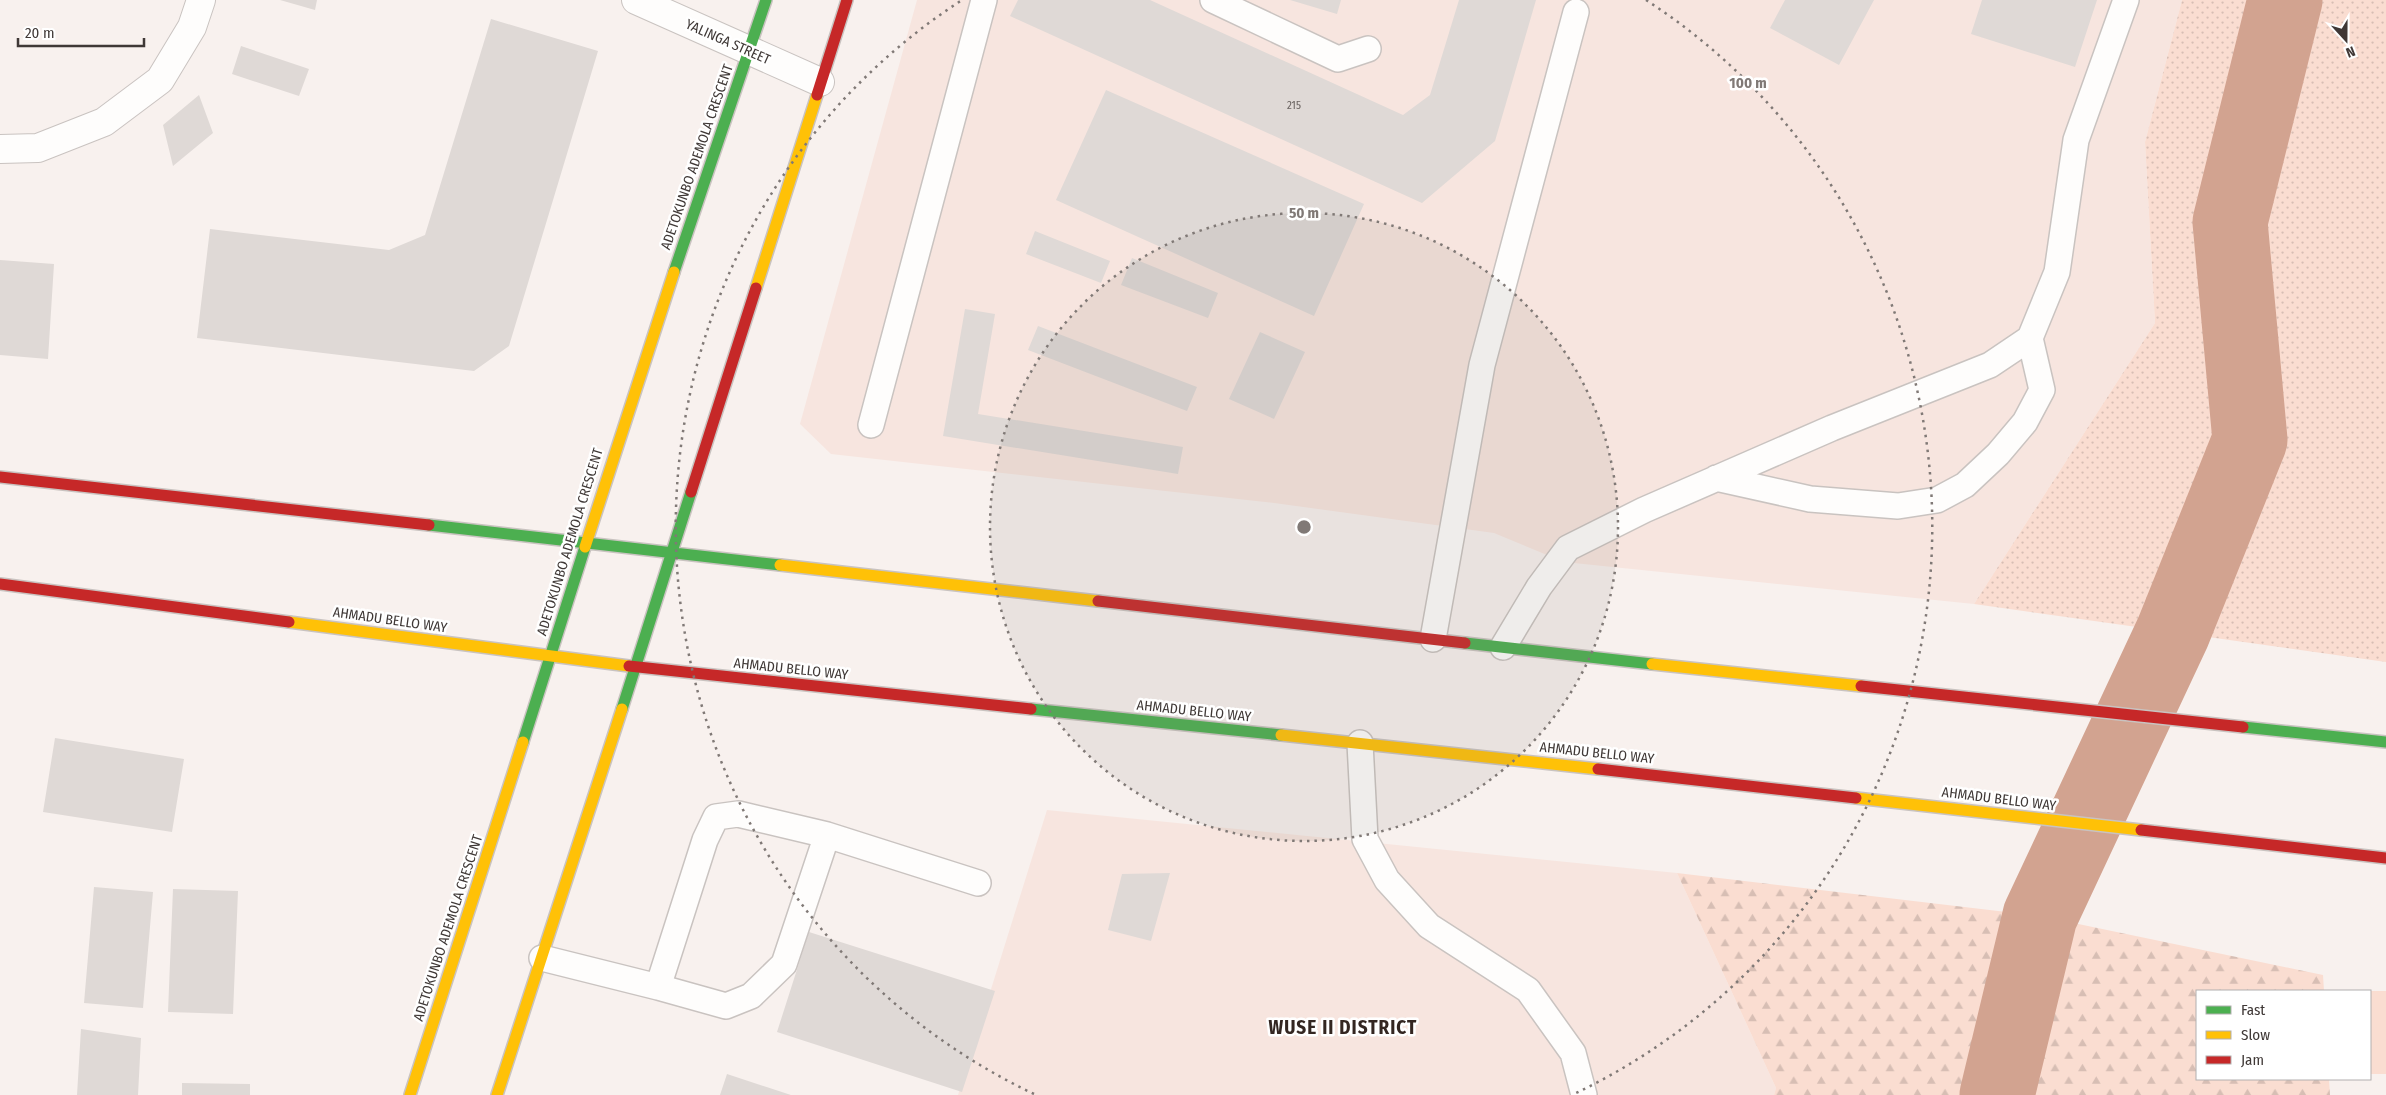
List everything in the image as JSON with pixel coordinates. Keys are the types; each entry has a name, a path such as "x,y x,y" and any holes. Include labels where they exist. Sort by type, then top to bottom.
{"main road":[{"name":"ADETOKUNBO ADEMOLA CRESCENT","path":"410,1095 665,297 766,0"},
{"path":"497,1095 636,667 846,0"},
{"path":"0,477 1606,659 2386,742"},
{"name":"AHMADU BELLO WAY","path":"0,584 636,667 1582,767 2386,858"}],"street":[{"path":"0,149 38,148 104,122 160,80 192,27 201,0"},
{"name":"YALINGA STREET","path":"636,0 820,82"}],"lane":[{"path":"871,425 984,0"},
{"path":"1212,0 1338,59 1368,49"},
{"path":"1502,647 1539,587 1568,548 1644,510 1716,478 1832,428 1990,365 2030,338 2057,272 2076,140 2126,0"},
{"path":"1433,639 1482,365 1576,12"},
{"path":"1716,478 1810,499 1898,506 1937,500 1965,485 1998,454 2025,422 2042,390 2030,338"},
{"path":"1360,743 1365,839 1387,880 1429,926 1528,990 1573,1053 1584,1095"},
{"path":"658,986 705,840 716,817 738,814 827,835 978,883"},
{"path":"542,958 658,986 726,1006 751,996 784,964 827,835"}],"shaded area":[{"path":"917,0 2182,0 2145,142 2155,323 1974,604 1564,562 1494,533 1274,503 831,454 800,424"},
{"path":"1047,810 1677,873 1776,1088 1774,1095 958,1095"}],"green space":[{"path":"2182,0 2386,0 2386,662 1974,604 2155,323 2145,142"},
{"path":"1677,873 2040,916 2323,975 2324,990 2196,990 2196,1080 2329,1080 2330,1095 1774,1095 1776,1088"},
{"path":"2371,991 2386,991 2386,1074 2371,1074"}],"building":[{"path":"280,0 317,0 315,10"},
{"path":"1018,0 1150,0 1403,115 1430,95 1459,0 1536,0 1495,141 1422,203 1010,16"},
{"path":"1290,0 1341,0 1337,14"},
{"path":"1785,0 1874,0 1839,65 1770,28"},
{"path":"1982,0 2097,0 2075,67 1971,34"},
{"path":"491,19 598,51 509,346 474,371 197,338 210,229 389,250 425,235"},
{"path":"241,46 309,69 299,96 232,74"},
{"path":"1106,90 1364,204 1314,316 1056,200"},
{"path":"199,95 213,133 173,166 163,125"},
{"path":"1035,231 1110,261 1101,283 1026,254"},
{"path":"1132,258 1218,293 1208,318 1121,285"},
{"path":"0,260 54,264 48,359 0,355"},
{"path":"965,309 995,314 978,414 1183,447 1178,474 943,436"},
{"path":"1038,326 1197,387 1187,411 1028,350"},
{"path":"1260,332 1305,352 1274,419 1229,399"},
{"path":"55,738 184,759 172,832 43,812"},
{"path":"1170,873 1151,941 1108,930 1122,874"},
{"path":"94,887 153,892 143,1008 84,1003"},
{"path":"173,889 238,891 233,1014 168,1012"},
{"path":"809,932 995,991 962,1092 777,1032"},
{"path":"81,1029 141,1038 138,1095 77,1095"},
{"path":"727,1074 791,1095 720,1095"},
{"path":"182,1083 250,1084 250,1095 182,1095"}],"waterway":[{"path":"1997,1095 2040,916 2173,632 2250,440 2230,222 2285,0"}],"traffic: fast":[{"path":"674,272 766,0"},
{"path":"622,709 691,492"},
{"path":"429,525 780,565"},
{"path":"523,742 585,547"},
{"path":"1465,643 1652,664"},
{"path":"1031,709 1281,735"},
{"path":"2243,727 2386,742"}],"traffic: slow":[{"path":"756,288 817,95"},
{"path":"585,547 674,272"},
{"path":"780,565 1098,601"},
{"path":"289,622 629,666"},
{"path":"1652,664 1861,686"},
{"path":"497,1095 622,709"},
{"path":"1281,735 1598,769"},
{"path":"410,1095 523,742"},
{"path":"1856,798 2141,830"}],"traffic: jam":[{"path":"817,95 847,0"},
{"path":"691,492 756,288"},
{"path":"0,477 429,525"},
{"path":"0,584 289,622"},
{"path":"1098,601 1465,643"},
{"path":"629,666 1031,709"},
{"path":"1861,686 2243,727"},
{"path":"1598,769 1856,798"},
{"path":"2141,830 2386,858"}],"district":[{"name":"WUSE II DISTRICT","path":"1343,1027"}]}
